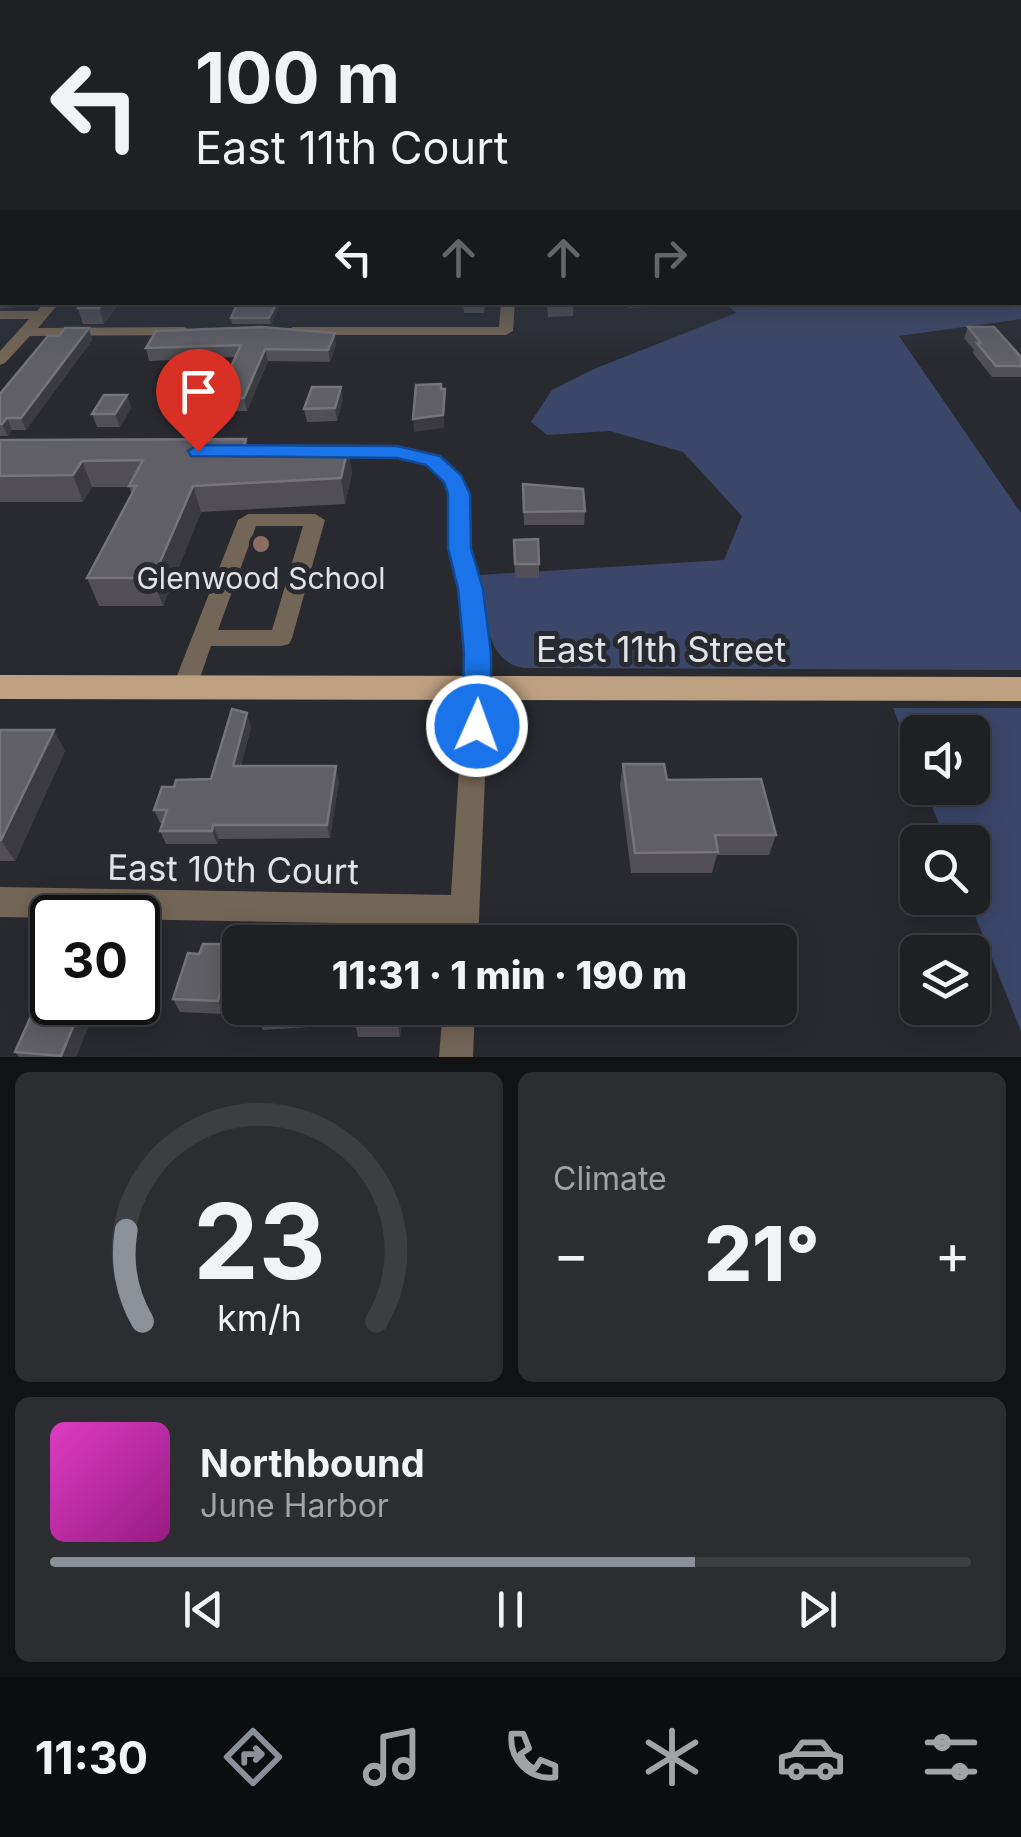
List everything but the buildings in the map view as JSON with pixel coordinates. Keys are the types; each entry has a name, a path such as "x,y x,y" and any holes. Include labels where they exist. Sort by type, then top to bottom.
{"main road":[{"name":"East 11th Street","path":"0,687 1021,689"}],"street":[{"path":"0,360 50,305"},
{"path":"276,332 506,331 508,305"},
{"path":"0,314 41,315"},
{"path":"26,332 199,332"},
{"path":"298,452 397,452 433,461 453,480 459,494 460,548 471,589 478,686 464,925"},
{"path":"186,685 203,638 248,520 315,520 281,638 203,638"},
{"name":"East 10th Court","path":"0,902 465,910"},
{"path":"456,1057 458,1025"}],"shaded area":[{"path":"727,305 1021,305 1021,319 899,336 1021,513 1021,670 523,668 500,655 489,630 479,575 724,560 742,516 683,452 610,431 547,435 531,422 552,390 594,369 736,313"},
{"path":"893,708 1021,708 1021,1031 990,953 990,935 983,935 975,915 990,915 990,825 939,825 932,805 990,805 990,715 900,715 900,726"}],"place":[{"name":"Glenwood School","path":"261,544"}],"route":[{"path":"198,451 397,452 433,461 453,480 459,494 460,548 471,589 478,653 477,726"}]}
